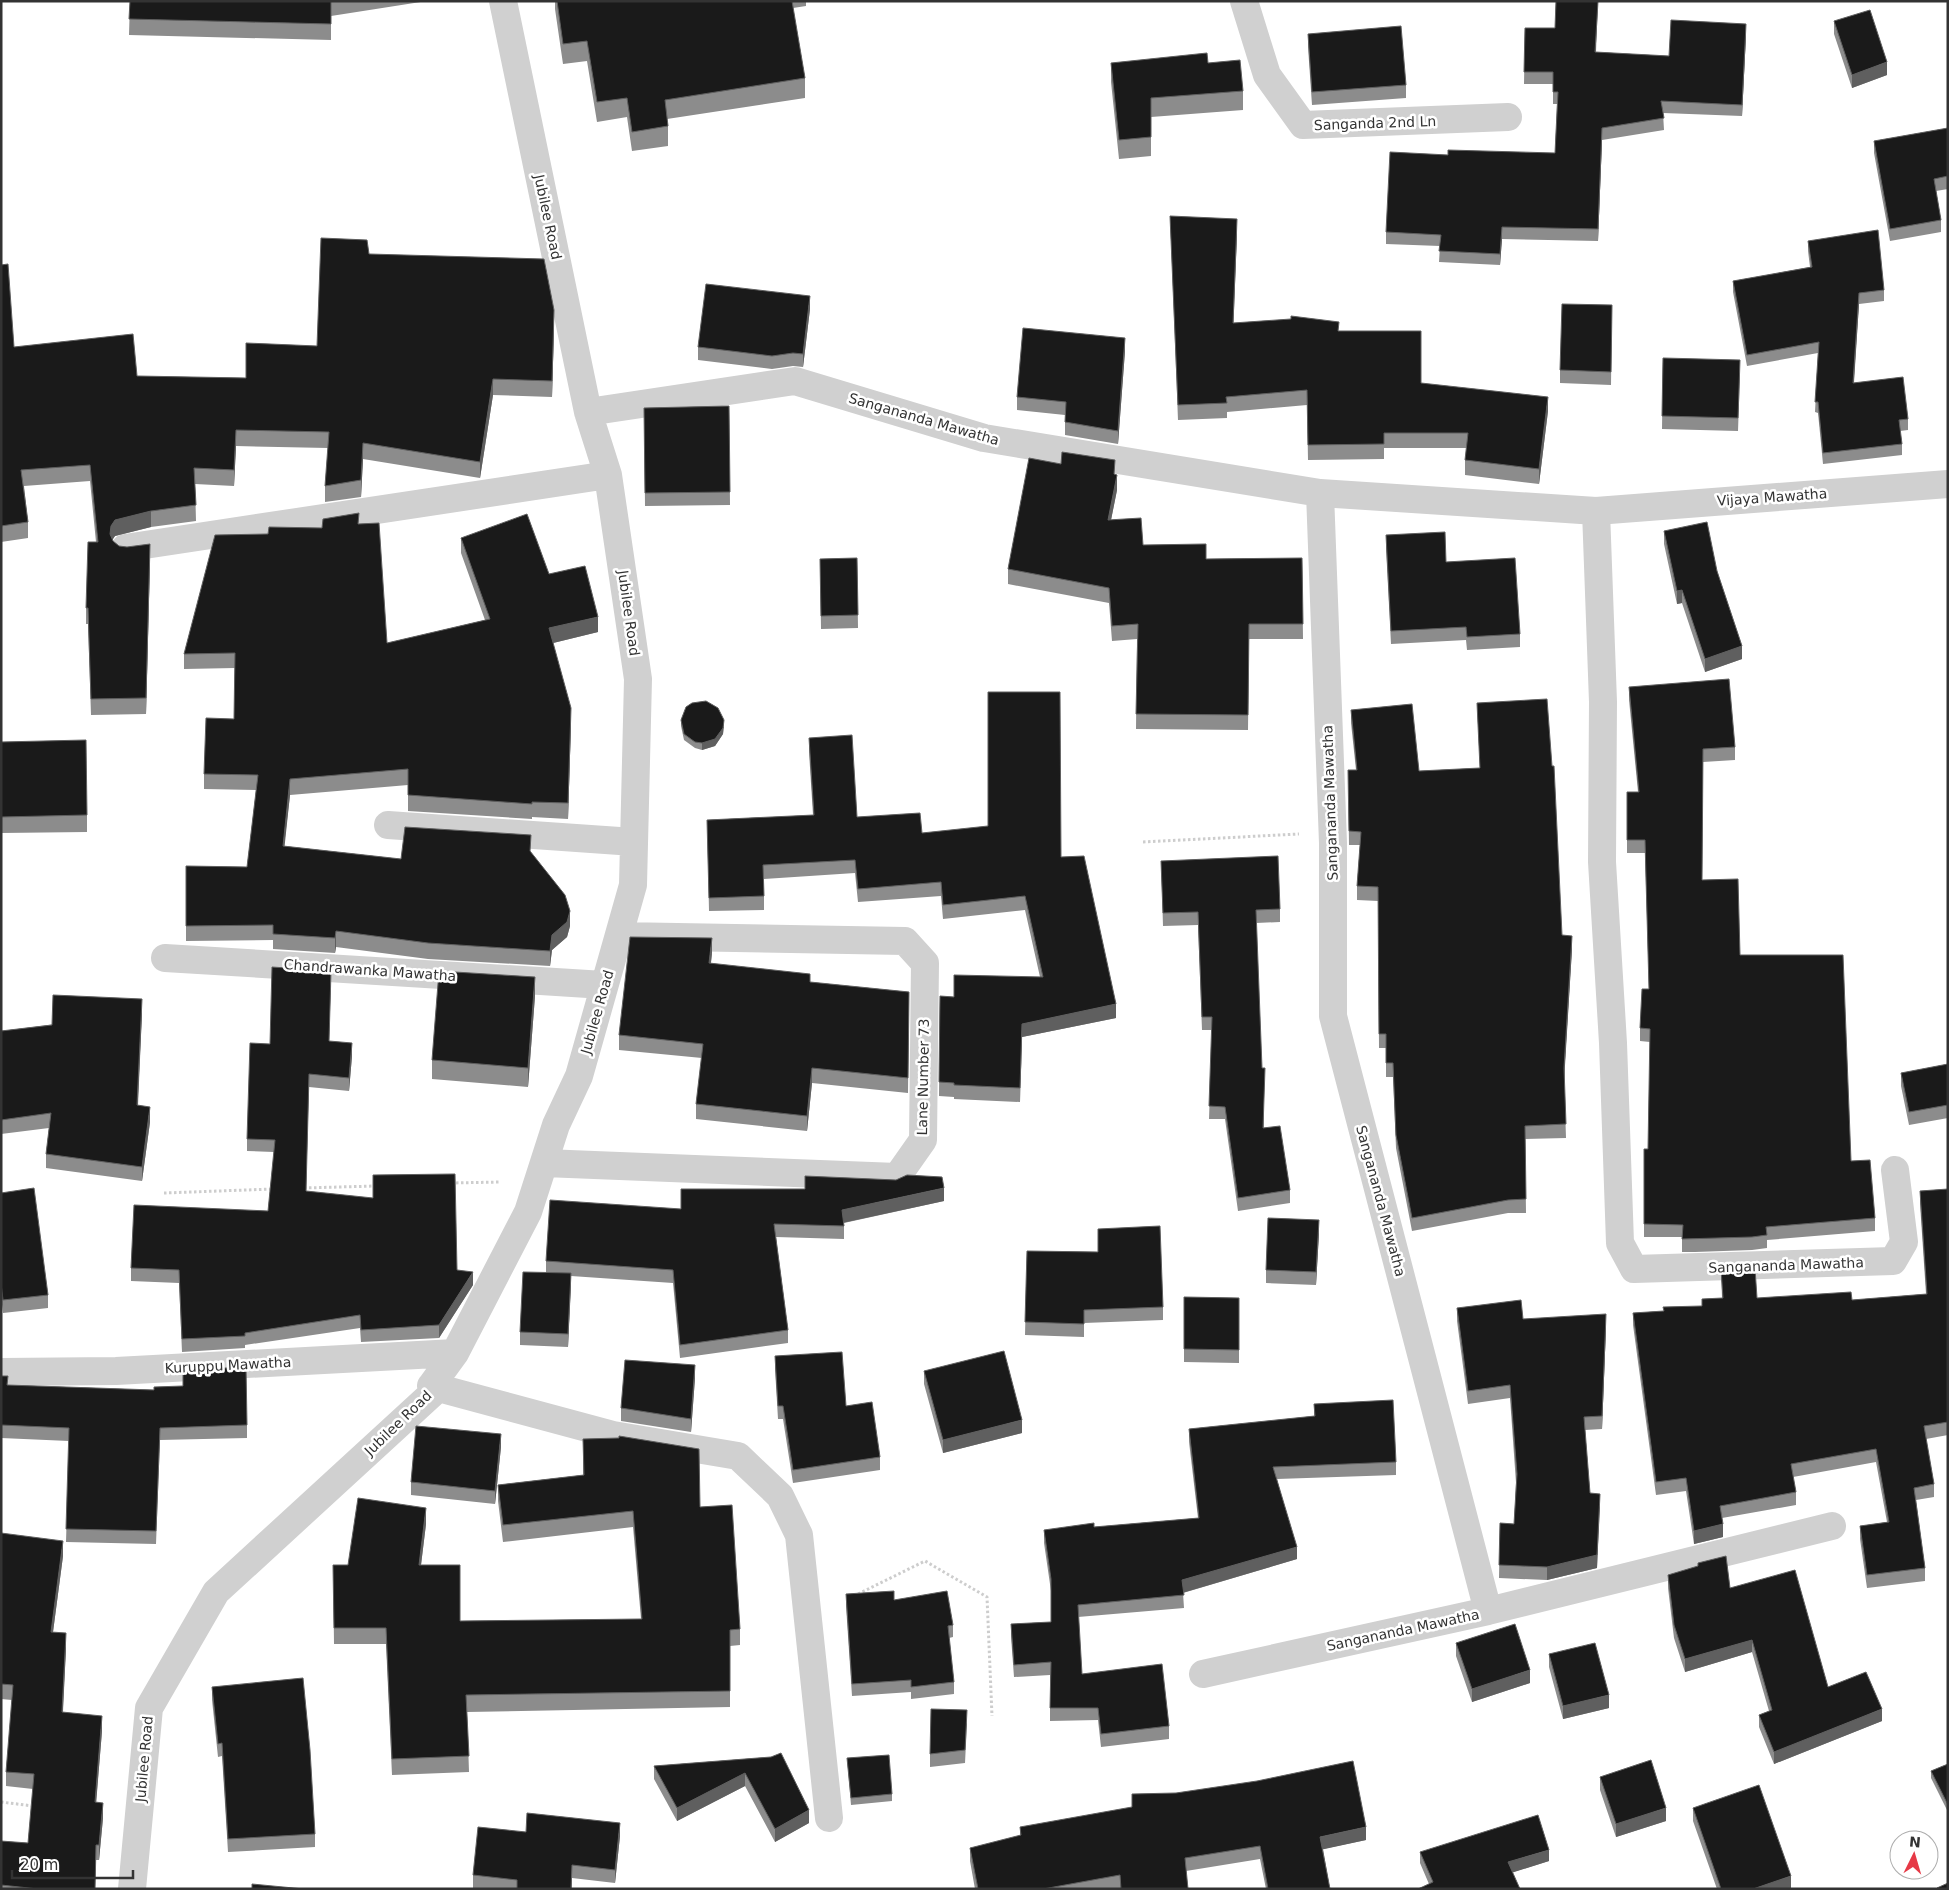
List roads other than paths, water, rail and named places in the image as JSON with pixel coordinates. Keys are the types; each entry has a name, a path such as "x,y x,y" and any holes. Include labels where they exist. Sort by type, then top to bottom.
{"street":[{"name":"Jubilee Road","path":"132,1889 149,1708 216,1592 435,1391 431,1386 455,1353 528,1212 556,1125 579,1076 632,885 638,679 608,475 588,412 503,1"},
{"name":"Sanganda 2nd Ln","path":"1244,1 1267,75 1302,125 1508,117"},
{"name":"Sangananda Mawatha","path":"588,412 795,381 984,438 1320,493 1596,511 1603,702 1602,862 1620,1243 1634,1270 1893,1261 1904,1242 1895,1170"},
{"path":"125,548 608,475"},
{"name":"Vijaya Mawatha","path":"1596,511 1948,484"},
{"name":"Sangananda Mawatha","path":"1203,1674 1488,1611 1333,1016 1332,832 1320,493"},
{"path":"388,825 634,842"},
{"name":"Lane Number 73","path":"541,1172 897,1177 923,1140 925,963 905,941 619,936"},
{"name":"Chandrawanka Mawatha","path":"165,958 604,985"},
{"name":"Kuruppu Mawatha","path":"1,1372 116,1371 455,1353"},
{"path":"431,1386 613,1435 738,1456 780,1496 799,1534 829,1818"},
{"path":"1488,1611 1832,1526"}]}
